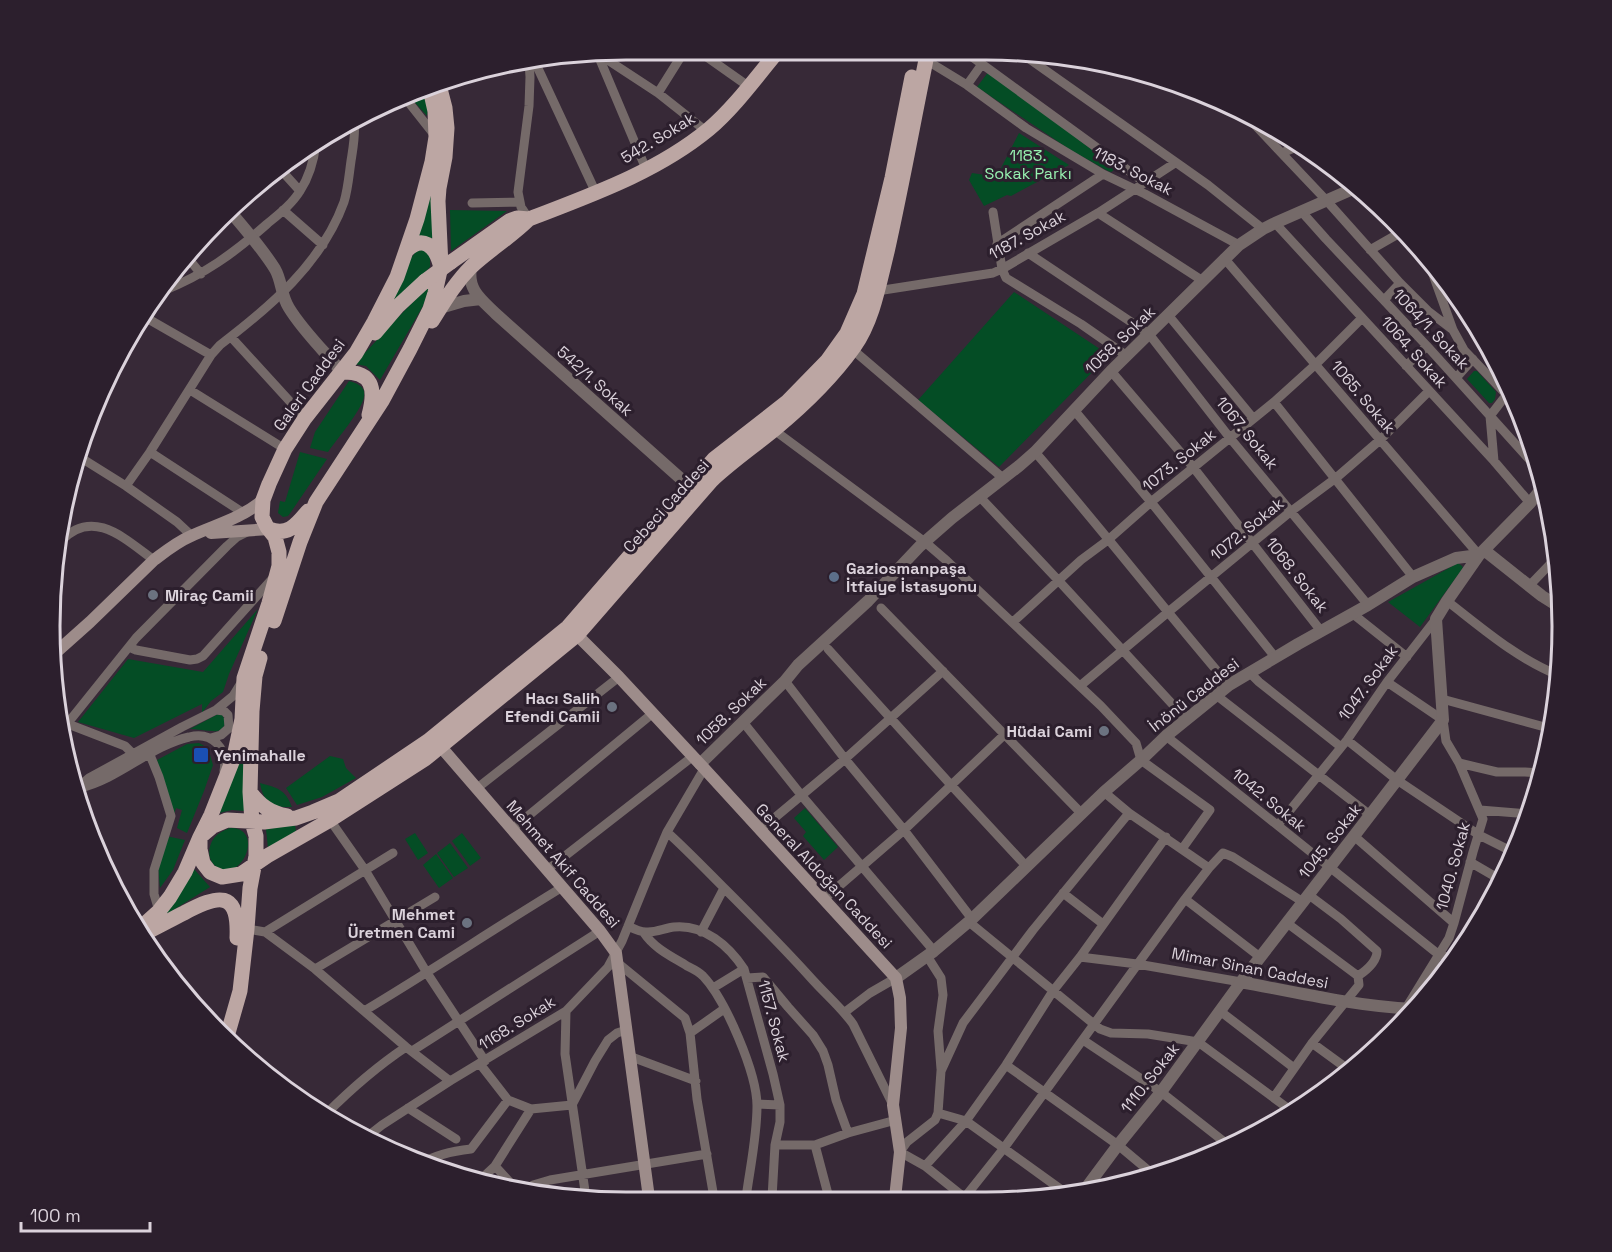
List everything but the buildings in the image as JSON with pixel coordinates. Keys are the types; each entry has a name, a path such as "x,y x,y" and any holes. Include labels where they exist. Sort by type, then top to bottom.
{"main road":[{"name":"542. Sokak","path":"529,219 596,193 674,153 706,131 731,108 771,60"},
{"name":"Cebeci Caddesi","path":"694,491 774,430 814,394 862,334 873,294 892,178 922,60"},
{"path":"196,534 269,529 281,532 292,529 316,502 382,401 433,301 446,264 438,201 447,128 441,91"},
{"name":"Galeri Caddesi","path":"263,500 285,449 305,417 356,353 397,277 431,167 436,137 435,111 431,95"},
{"path":"356,353 398,306 446,264 509,221 518,218 529,219"},
{"path":"410,349 425,332 455,285 471,267 529,219"},
{"path":"407,250 416,244 426,243 446,264"},
{"name":"Cebeci Caddesi","path":"254,866 330,820 441,747 572,631 694,491 714,459 787,402 827,361 873,294"},
{"path":"342,372 362,375 372,387 373,395 366,424"},
{"path":"61,648 154,560 176,544 245,514 263,500"},
{"path":"145,924 159,911 179,882 201,837 239,742 244,678 278,572 279,552 275,537 263,522 261,511 263,500"},
{"path":"229,1029 240,991 256,845 250,792 255,676 300,542 316,502"},
{"name":"Cebeci Caddesi","path":"252,822 296,818 327,807 350,795 428,741 572,631"},
{"name":"General Aldoğan Caddesi","path":"572,631 653,713 896,978"},
{"path":"441,747 440,739 444,728"},
{"name":"Mehmet Akif Caddesi","path":"441,747 600,931 617,958 648,1192"},
{"path":"250,792 258,803 267,809 296,818"},
{"path":"201,837 220,822 238,820 252,822"},
{"path":"201,837 201,857 214,875 222,877 241,874 254,866"},
{"path":"149,931 203,903 217,899 231,904 237,923 231,1000 233,1016"},
{"path":"896,978 900,998 901,1028 893,1105 900,1152 896,1192"}],"street":[{"path":"658,93 679,60"},
{"path":"711,60 748,86"},
{"name":"1183. Sokak","path":"932,60 1026,128 1103,174 1174,209 1239,245"},
{"path":"976,60 1144,182"},
{"path":"600,61 646,169"},
{"path":"607,61 658,93 706,131"},
{"path":"1033,62 1175,164 1208,185 1263,229"},
{"path":"967,85 982,64"},
{"path":"538,67 596,193"},
{"path":"529,69 529,106 519,192 521,207 529,219"},
{"path":"612,87 631,77"},
{"path":"409,103 436,137"},
{"path":"126,486 190,390 211,354 282,293 323,245 344,200 352,155 353,130"},
{"path":"1262,132 1400,283 1428,311 1453,330"},
{"path":"1282,153 1291,149"},
{"path":"173,287 201,274 252,237 283,210 300,191 309,173 315,153"},
{"name":"1187. Sokak","path":"873,294 993,273 1098,213 1175,164"},
{"path":"285,174 300,191"},
{"path":"997,244 1103,174"},
{"name":"1058. Sokak","path":"699,763 785,681 798,665 825,646 876,603 925,542 1035,452 1224,258 1263,229 1348,191"},
{"path":"472,203 520,202"},
{"path":"283,210 323,245"},
{"name":"1064/1. Sokak","path":"1301,211 1525,455"},
{"path":"993,212 997,244 1006,278 1081,324 1127,356"},
{"path":"1098,213 1203,281"},
{"path":"235,217 274,268 287,305 295,318 342,372"},
{"name":"1064. Sokak","path":"1275,223 1530,503"},
{"path":"1370,250 1395,236"},
{"name":"1067. Sokak","path":"1028,253 1149,334 1230,438 1368,606"},
{"name":"1065. Sokak","path":"1224,258 1380,440 1481,553"},
{"path":"192,263 201,274"},
{"path":"471,267 469,276 471,284 481,299"},
{"path":"1436,282 1453,330 1464,350 1495,378"},
{"path":"1384,300 1400,283"},
{"path":"440,308 481,299"},
{"name":"542/1. Sokak","path":"481,299 694,491"},
{"path":"1169,316 1253,418"},
{"name":"1073. Sokak","path":"1013,622 1081,560 1274,402 1362,318"},
{"path":"150,320 211,354"},
{"path":"231,337 305,417"},
{"path":"1406,366 1427,346"},
{"path":"852,349 1004,479"},
{"path":"1456,378 1473,359"},
{"name":"1068. Sokak","path":"1111,372 1193,467 1321,631"},
{"path":"190,390 285,449"},
{"name":"1072. Sokak","path":"1080,686 1290,512 1336,478 1380,440 1429,392"},
{"path":"1494,461 1490,416 1504,398"},
{"path":"1274,402 1413,577"},
{"path":"1074,410 1275,657"},
{"path":"774,430 925,542 1080,686 1136,743 1141,760 1210,810 1182,849"},
{"path":"150,452 245,514"},
{"path":"1035,452 1229,685"},
{"path":"85,460 196,534"},
{"path":"1536,495 1481,553 1551,604"},
{"path":"979,496 1186,719"},
{"path":"68,532 82,526 113,530 154,560"},
{"path":"69,722 148,625 227,546 248,531"},
{"name":"İnönü Caddesi","path":"896,978 930,954 971,920 1104,792 1166,736 1229,685 1368,606 1413,577 1456,558 1481,553"},
{"name":"1047. Sokak","path":"1278,825 1319,776 1387,682 1437,620 1447,601 1481,553"},
{"path":"1529,586 1548,566"},
{"path":"129,647 197,660 278,572"},
{"path":"1447,601 1514,653 1550,672"},
{"path":"876,603 1082,814"},
{"path":"1353,614 1407,657"},
{"name":"1040. Sokak","path":"1419,990 1449,938 1483,819 1459,763 1446,741 1437,620"},
{"path":"825,646 1026,866"},
{"path":"760,830 845,759 943,671"},
{"path":"1249,672 1259,682 1397,780 1479,835 1506,849"},
{"path":"476,789 619,677"},
{"path":"83,784 89,778 216,710 233,696 244,678"},
{"path":"785,681 904,830 971,920 1012,958 1100,1029 1111,1033 1148,1035 1198,1042 1285,1106"},
{"path":"1387,682 1443,720"},
{"path":"1216,695 1371,815"},
{"path":"1442,699 1543,726"},
{"path":"211,738 221,735 229,728 228,715 224,711 216,710"},
{"path":"511,830 653,713"},
{"name":"1045. Sokak","path":"1241,981 1443,720"},
{"path":"743,722 862,866 930,954 941,978 943,995 938,1031 941,1071 938,1113 935,1120 906,1142 900,1152 925,1166 959,1192"},
{"path":"70,728 125,746 133,754"},
{"path":"824,899 904,830 1004,735"},
{"path":"84,787 100,782 187,737 200,736 211,738 218,743 225,758 223,785"},
{"name":"1042. Sokak","path":"1166,736 1438,954"},
{"path":"150,755 171,816 154,870 154,894 159,911"},
{"path":"547,870 699,763"},
{"name":"1168. Sokak","path":"373,1132 450,1081 566,1011 617,958 667,832 699,763"},
{"path":"1459,763 1497,772 1533,772"},
{"path":"1104,792 1129,813 1209,868"},
{"path":"1480,810 1520,813"},
{"path":"941,1071 963,1023 1063,893 1129,813"},
{"path":"330,820 365,870 427,973 459,1020 482,1062 508,1100 531,1109 572,1105"},
{"path":"667,832 693,855 845,1012 854,1024 893,1105"},
{"path":"1354,836 1454,923"},
{"path":"925,1166 966,1121 1053,991 1166,837"},
{"path":"265,932 393,853"},
{"path":"969,1192 1004,1148 1185,899 1223,853 1341,919 1377,951 1378,955 1375,960 1358,976"},
{"path":"1470,862 1494,876"},
{"path":"364,1011 561,888"},
{"path":"701,932 724,888"},
{"path":"1063,893 1103,924"},
{"path":"315,969 435,897"},
{"path":"1185,899 1260,957"},
{"path":"1274,1097 1312,1043 1359,985 1358,976 1287,923"},
{"path":"628,926 644,933 658,949 700,973 713,988 736,1033 747,1061 757,1104 747,1192"},
{"name":"1157. Sokak","path":"644,933 676,927 712,935 735,955 745,974 780,1105 772,1192"},
{"path":"248,929 265,932 315,969 450,1081"},
{"path":"332,1109 385,1061 459,1020 600,931"},
{"path":"1438,954 1446,956"},
{"name":"Mimar Sinan Caddesi","path":"1080,957 1241,981 1346,1003 1404,1008"},
{"path":"617,958 685,1018 690,1033 713,1192"},
{"path":"713,988 745,974 763,977 813,1035 825,1058 848,1133"},
{"path":"845,1012 870,993 896,978"},
{"name":"1110. Sokak","path":"1091,1182 1161,1092 1241,981"},
{"path":"690,1033 724,1009"},
{"path":"566,1011 566,1054 585,1191"},
{"path":"1220,1011 1294,1068"},
{"path":"572,1105 608,1040 626,1030"},
{"path":"1083,1040 1161,1092 1222,1140"},
{"path":"1312,1043 1343,1065"},
{"path":"629,1056 696,1081"},
{"path":"1005,1065 1146,1169"},
{"path":"431,1157 471,1149 508,1100"},
{"path":"757,1104 780,1105"},
{"path":"408,1108 456,1139"},
{"path":"486,1174 495,1166 531,1109"},
{"path":"938,1113 966,1121 1058,1187"},
{"path":"775,1145 815,1145 896,1120"},
{"path":"815,1145 827,1192"},
{"path":"536,1184 706,1154"},
{"path":"495,1166 507,1179"}],"green space":[{"path":"989,71 1113,166 1114,170 1108,171 1069,149 977,87"},
{"path":"426,97 427,116 414,101"},
{"name":"1183. Sokak Parkı","path":"1019,133 1069,165 1011,196 1007,195 984,206 969,180 972,173 985,175 999,172"},
{"path":"434,175 436,239 417,236"},
{"path":"450,210 507,211 451,251"},
{"path":"422,249 430,254 430,267 383,317 411,258 417,250"},
{"path":"430,286 423,306 380,380 366,366 354,364 410,305"},
{"path":"1014,292 1109,355 999,467 918,400"},
{"path":"1474,371 1477,371 1496,392 1492,403 1489,403 1467,379"},
{"path":"349,381 358,384 364,390 359,409 328,452 310,448 315,432"},
{"path":"300,452 327,459 288,516 283,517 278,513 280,501 285,502"},
{"path":"1458,563 1463,568 1420,627 1388,602"},
{"path":"258,609 223,692 211,701 202,713 202,704 134,738 78,722 128,659 203,672"},
{"path":"218,714 222,715 225,720 225,725 220,730 190,729"},
{"path":"199,743 208,748 213,765 187,833 177,828 182,810 176,808 174,815 157,760 187,744"},
{"path":"240,756 246,758 244,811 232,810 219,813"},
{"path":"330,756 343,759 346,768 356,778 322,797 297,805 286,788"},
{"path":"260,783 280,790 287,796 292,807 274,805 266,799"},
{"path":"805,808 838,847 824,860 803,836 806,832 794,818"},
{"path":"295,825 296,831 268,848 266,829"},
{"path":"230,828 240,830 246,835 248,843 243,860 230,870 221,869 213,864 209,852 211,842 216,836"},
{"path":"415,833 428,853 418,860 405,839"},
{"path":"462,833 481,858 470,866 452,841"},
{"path":"166,836 185,840 173,870 160,888 158,867"},
{"path":"450,843 468,868 454,877 437,853"},
{"path":"436,854 453,878 439,888 423,865"},
{"path":"194,869 210,887 167,914 166,913"}],"place":[{"name":"Gaziosmanpaşa İtfaiye İstasyonu","path":"834,577"},
{"name":"Miraç Camii","path":"153,595"},
{"name":"Hacı Salih Efendi Camii","path":"612,707"},
{"name":"Hüdai Cami","path":"1104,731"},
{"name":"Yenimahalle","path":"201,755"},
{"name":"Mehmet Üretmen Cami","path":"467,923"}]}
